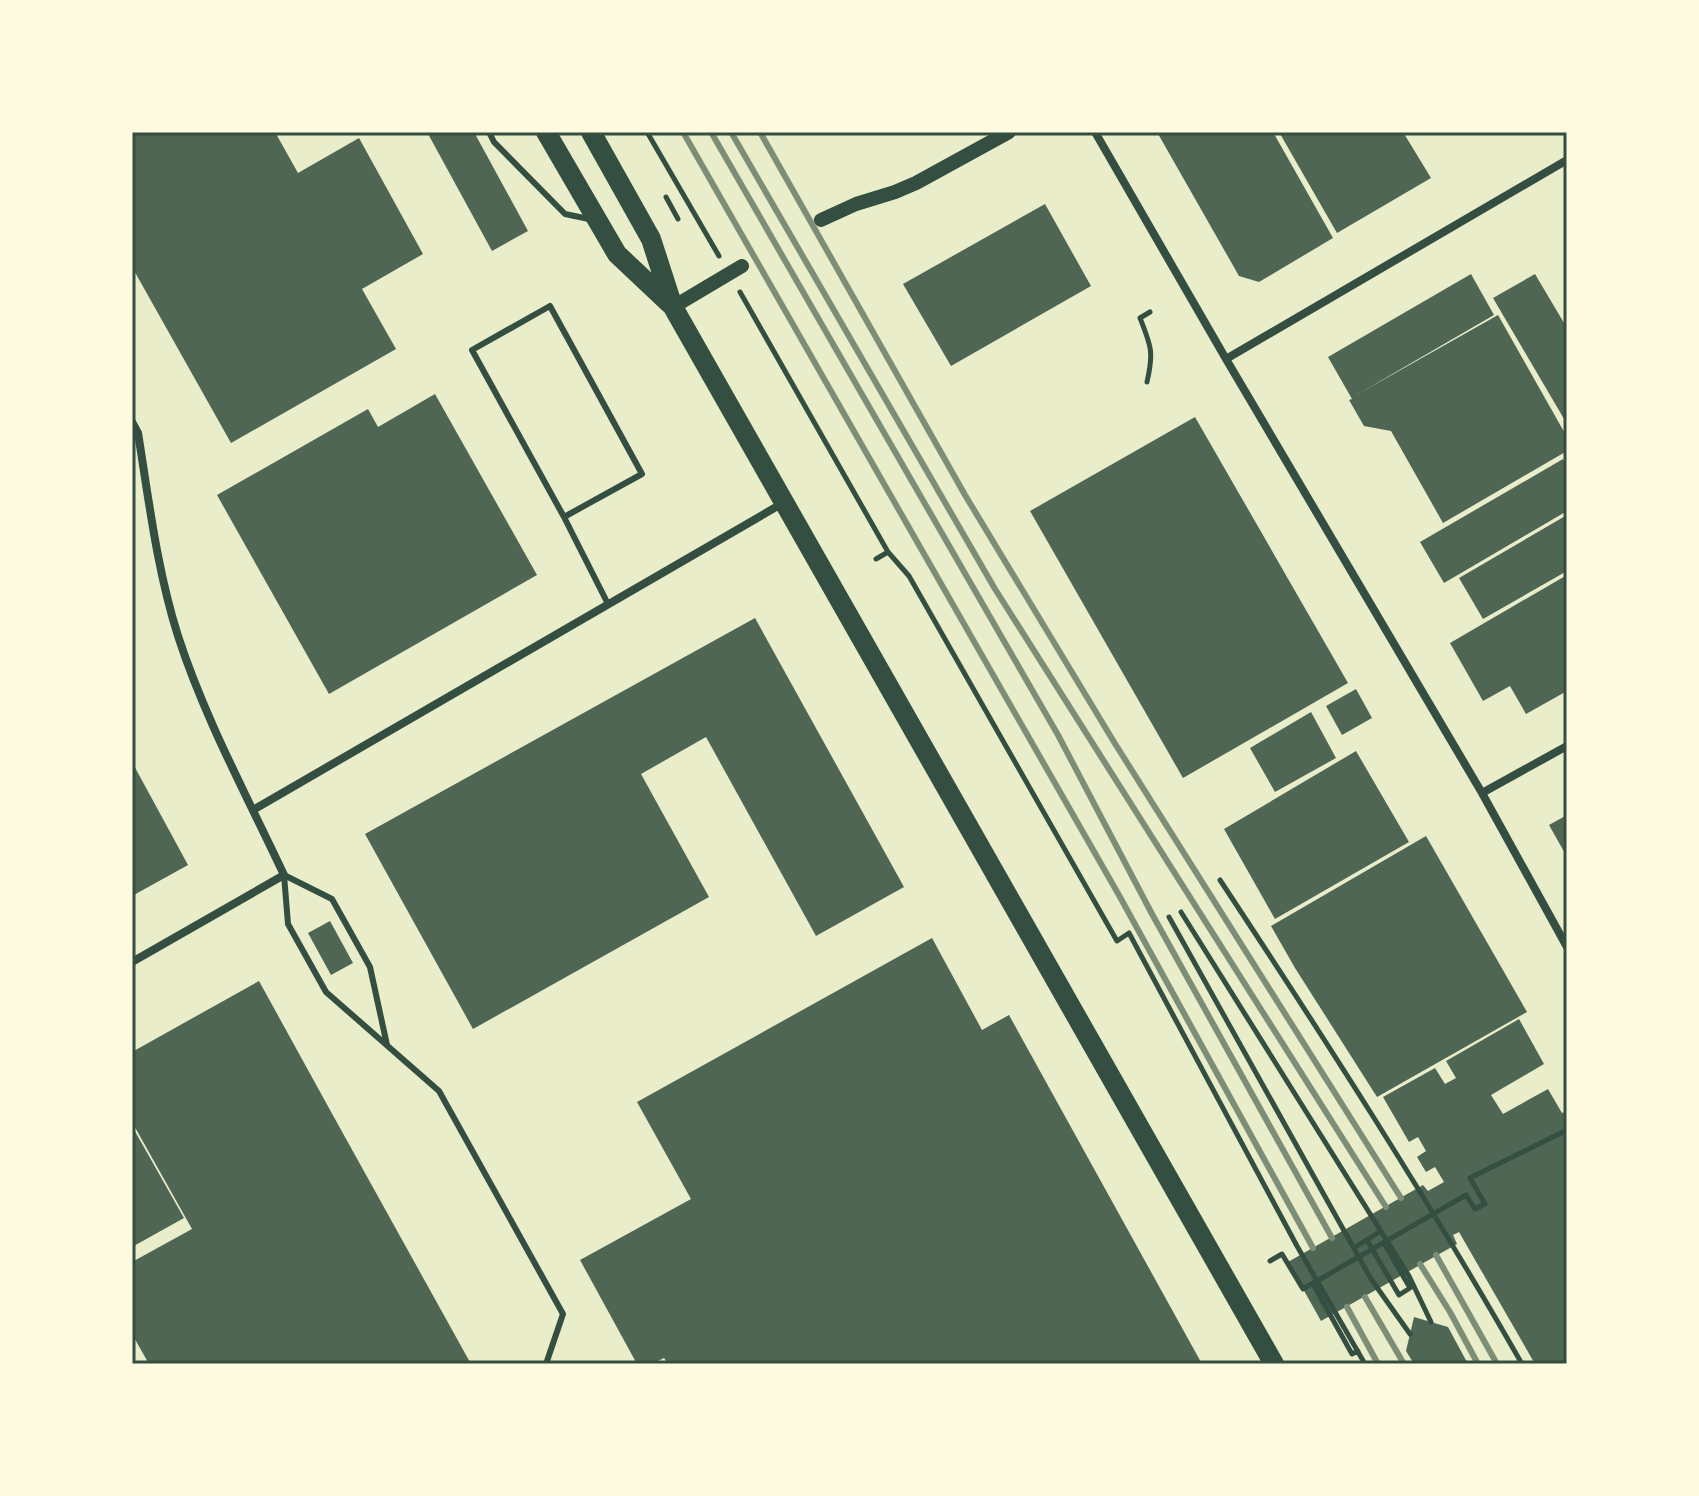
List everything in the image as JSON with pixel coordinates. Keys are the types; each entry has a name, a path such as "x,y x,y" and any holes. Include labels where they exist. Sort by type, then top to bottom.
{"main road":[{"path":"546,132 617,254 673,307"},
{"path":"591,132 651,239 673,307 1274,1364"}],"street":[{"path":"821,220 916,183 1009,132"},
{"path":"1095,132 1482,793 1567,947"},
{"path":"1226,359 1567,160"},
{"path":"673,307 742,266"},
{"path":"132,422 138,433 156,551 178,635 207,715 284,875 132,962"},
{"path":"253,810 784,502"},
{"path":"1482,793 1567,746"}],"lane":[{"path":"489,132 494,142 565,214 596,220"},
{"path":"564,517 642,474 550,306 472,350 608,604"},
{"path":"284,875 332,899 370,967 387,1045"},
{"path":"284,875 288,924 326,992 439,1091 563,1314 546,1364"}],"path":[{"path":"647,132 685,198"},
{"path":"666,197 678,219"},
{"path":"1147,382 1152,360 1151,347 1140,318 1150,312"},
{"path":"790,379 888,552 909,576 1117,941 1129,933 1297,1246 1365,1364"},
{"path":"876,559 888,552"},
{"path":"1220,880 1425,1198 1522,1364"},
{"path":"1181,912 1409,1276 1431,1322"},
{"path":"1169,917 1371,1279 1410,1334"},
{"path":"1270,1261 1282,1254 1303,1289 1466,1195 1475,1209 1485,1204 1470,1178 1567,1130"},
{"path":"1354,1248 1381,1231"},
{"path":"1367,1240 1399,1295 1410,1288 1384,1243"},
{"path":"1313,1284 1352,1354 1358,1351"}],"building":[{"path":"132,132 275,132 298,173 359,138 423,254 362,289 396,349 231,443 132,267"},
{"path":"427,132 474,132 528,231 492,251"},
{"path":"1157,132 1273,132 1333,238 1259,282 1239,276"},
{"path":"1279,132 1403,132 1431,178 1337,233"},
{"path":"1045,204 1091,286 951,366 903,284"},
{"path":"1471,274 1494,315 1358,394 1498,315 1567,437 1567,451 1443,523 1391,431 1364,426 1328,357"},
{"path":"1535,274 1567,328 1567,424 1493,298"},
{"path":"435,394 537,575 329,694 217,495 368,409 378,427"},
{"path":"1195,417 1348,683 1183,778 1030,511"},
{"path":"1563,459 1567,467 1567,511 1444,583 1420,542"},
{"path":"1567,515 1567,571 1483,619 1459,578"},
{"path":"1567,575 1567,691 1526,714 1510,686 1483,701 1450,643"},
{"path":"755,618 904,887 816,936 706,737 641,774 709,897 473,1029 365,834"},
{"path":"1356,689 1372,718 1342,735 1326,706"},
{"path":"1311,712 1336,758 1275,792 1250,748"},
{"path":"1356,751 1409,842 1275,919 1224,829"},
{"path":"132,762 188,865 132,896"},
{"path":"1567,815 1567,857 1549,825"},
{"path":"1426,836 1527,1012 1377,1097 1271,926"},
{"path":"330,921 353,963 331,975 308,933"},
{"path":"932,938 982,1030 1009,1015 1202,1364 668,1364 664,1358 652,1364 637,1364 580,1260 691,1199 637,1102"},
{"path":"259,981 471,1364 149,1364 132,1334 132,1262 192,1229 132,1122 132,1052"},
{"path":"1519,1019 1544,1064 1491,1095 1503,1114 1548,1089 1562,1113 1567,1111 1567,1364 1535,1364 1459,1232 1453,1235 1457,1244 1321,1321 1288,1262 1423,1185 1428,1191 1444,1182 1435,1167 1426,1172 1417,1157 1426,1151 1418,1137 1409,1142 1383,1097 1435,1068 1445,1084 1456,1078 1446,1061"},
{"path":"132,1126 184,1218 132,1247"},
{"path":"1414,1317 1448,1327 1468,1364 1414,1364 1406,1351"}],"railway":[{"path":"683,132 1120,897 1313,1248"},
{"path":"711,132 1058,735 1152,914 1332,1238"},
{"path":"731,132 995,589 1386,1207"},
{"path":"760,132 965,495 1114,742 1401,1198"},
{"path":"1436,1255 1497,1364"},
{"path":"1420,1264 1478,1364"},
{"path":"1365,1297 1404,1364"},
{"path":"1347,1307 1378,1364"}]}
